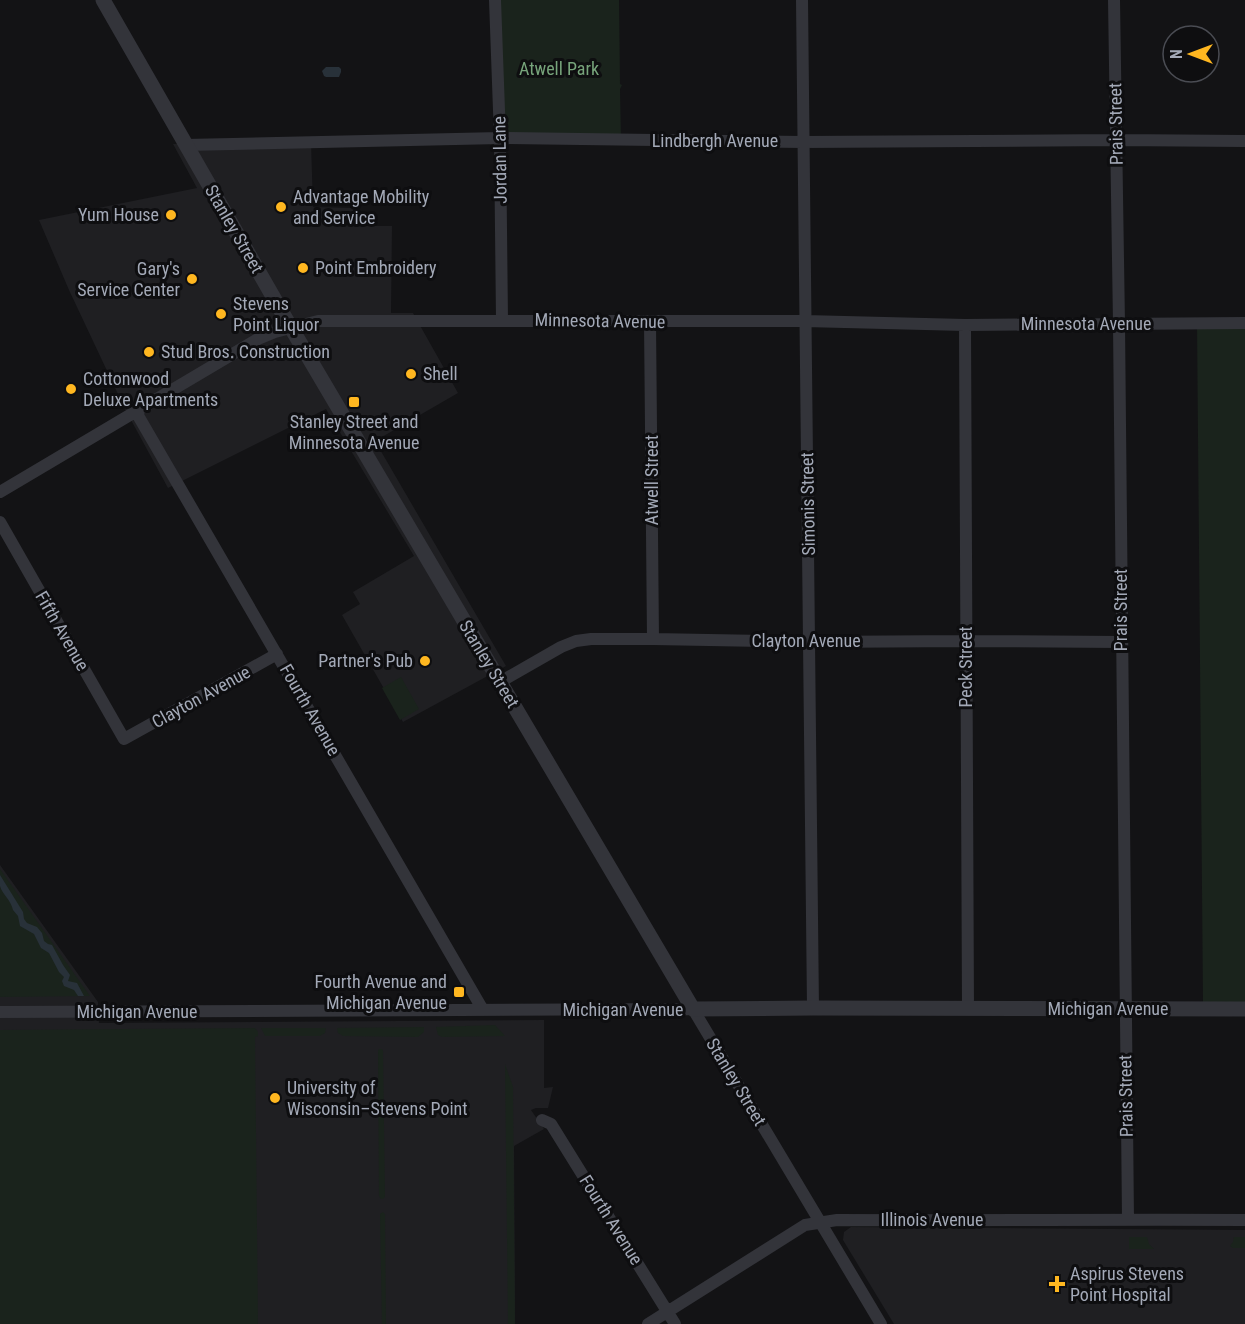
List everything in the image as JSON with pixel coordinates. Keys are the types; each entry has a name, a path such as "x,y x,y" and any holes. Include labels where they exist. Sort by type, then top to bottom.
{"street":[{"name":"Stanley Street","path":"103,0 290,327 881,1324"},
{"name":"Jordan Lane","path":"495,0 500,138 502,320"},
{"name":"Simonis Street","path":"802,0 813,1008"},
{"name":"Prais Street","path":"1114,0 1128,1219"},
{"name":"Lindbergh Avenue","path":"185,145 500,138 803,142 1245,141"},
{"name":"Minnesota Avenue","path":"0,492 258,339 290,327 318,321 805,321 965,325 1245,323"},
{"name":"Atwell Street","path":"650,322 653,639"},
{"name":"Peck Street","path":"965,325 968,1010"},
{"name":"Fourth Avenue","path":"136,412 483,1010"},
{"name":"Fifth Avenue","path":"0,522 124,739"},
{"name":"Clayton Avenue","path":"500,682 561,647 576,641 591,639 1121,642"},
{"name":"Clayton Avenue","path":"124,739 277,654"},
{"name":"Michigan Avenue","path":"0,1012 813,1008 1245,1010"},
{"name":"Fourth Avenue","path":"542,1120 552,1124 675,1324"},
{"name":"Illinois Avenue","path":"648,1324 805,1225 820,1222 837,1220 1245,1220"}],"shaded area":[{"path":"326,67 339,67 341,72 339,77 324,76 322,71"},
{"path":"311,142 313,207 354,208 354,226 392,226 391,313 413,313 458,393 375,441 506,666 403,722 342,615 360,604 353,592 414,556 326,409 168,488 125,409 39,220 197,188 173,144"},
{"name":"University of Wisconsin–Stevens Point","path":"0,865 98,1002 99,1023 544,1020 544,1088 553,1087 548,1108 531,1110 544,1129 514,1146 515,1324 0,1324"},
{"path":"0,875 23,912 24,919 27,923 37,927 44,941 52,945 70,975 68,981 77,983 84,996 78,996 74,990 64,986 62,981 64,977 49,953 41,948 34,934 20,926 18,916 1,889"},
{"name":"Aspirus Stevens Point Hospital","path":"851,1227 1245,1230 1245,1324 894,1324 843,1240 844,1232"}],"green space":[{"name":"Atwell Park","path":"496,0 619,0 621,140 500,138"},
{"path":"1197,323 1245,323 1245,1002 1203,1002"},
{"path":"401,677 419,709 400,720 382,688"},
{"path":"0,869 90,996 0,997"},
{"path":"495,1025 505,1036 442,1037 438,1035 436,1027"},
{"path":"424,1027 424,1032 418,1037 343,1036 338,1033 337,1028"},
{"path":"255,1028 258,1032 258,1036 255,1037 258,1324 0,1324 0,1030"},
{"path":"261,1028 326,1028 325,1033 320,1036 265,1036"},
{"path":"379,1049 383,1051 385,1197 383,1199 379,1196"},
{"path":"505,1064 513,1087 515,1324 508,1324"},
{"path":"383,1212 385,1214 386,1324 382,1324 380,1214"},
{"path":"1129,1237 1147,1237 1154,1249 1129,1249"},
{"path":"1234,1237 1245,1237 1245,1248 1230,1246"}],"place":[{"name":"Advantage Mobility and Service","path":"281,207"},
{"name":"Yum House","path":"171,215"},
{"name":"Point Embroidery","path":"303,268"},
{"name":"Gary's Service Center","path":"192,279"},
{"name":"Stevens Point Liquor","path":"221,314"},
{"name":"Stud Bros. Construction","path":"149,352"},
{"name":"Shell","path":"411,374"},
{"name":"Cottonwood Deluxe Apartments","path":"71,389"},
{"name":"Stanley Street and Minnesota Avenue","path":"354,402"},
{"name":"Partner's Pub","path":"425,661"},
{"name":"Fourth Avenue and Michigan Avenue","path":"459,992"},
{"name":"University of Wisconsin–Stevens Point","path":"275,1098"},
{"name":"Aspirus Stevens Point Hospital","path":"1057,1284"}]}
